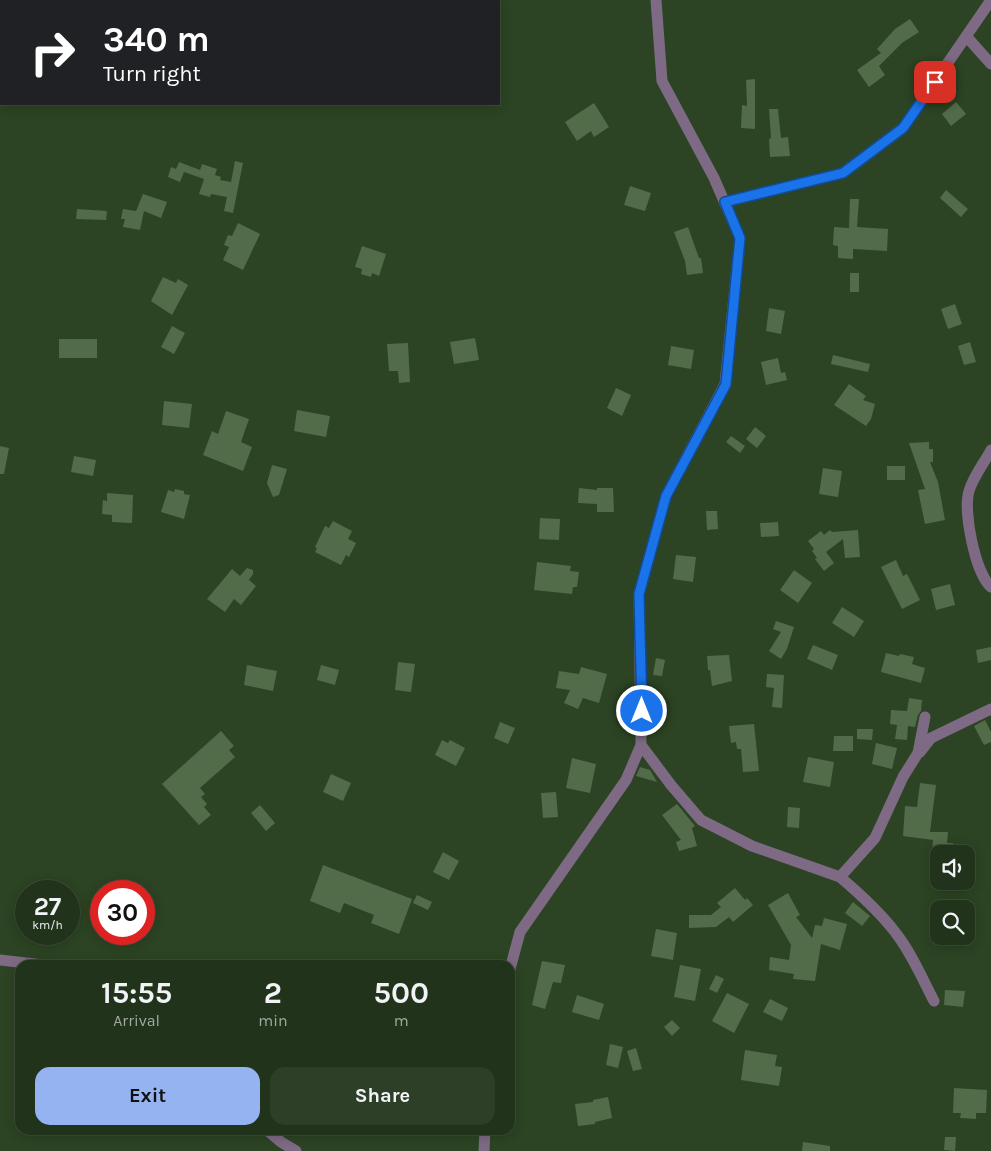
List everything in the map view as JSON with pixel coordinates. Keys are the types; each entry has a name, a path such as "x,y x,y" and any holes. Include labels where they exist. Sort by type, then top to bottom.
{"street":[{"path":"512,960 520,932 626,780 641,745 639,594 666,496 726,384 740,238 714,178 662,81 656,0"},
{"path":"725,202 843,173 903,128 991,0"},
{"path":"966,36 991,64"},
{"path":"991,450 969,491 967,520 976,558 991,586"},
{"path":"840,877 875,838 903,777 918,753 931,738 991,709"},
{"path":"918,753 925,717"},
{"path":"641,745 671,785 701,820 752,846 840,877 879,912 896,934 934,1000"},
{"path":"0,960 15,962"},
{"path":"274,1135 296,1151"},
{"path":"484,1151 485,1135"}],"building":[{"path":"910,19 919,32 902,43 879,66 885,75 869,87 857,70 881,53 877,49 895,29"},
{"path":"755,79 755,129 741,128 742,105 747,106 746,80"},
{"path":"956,102 966,114 951,126 942,114"},
{"path":"594,103 609,127 594,137 591,131 577,141 565,122"},
{"path":"769,109 778,109 781,138 788,137 790,156 770,157"},
{"path":"235,161 243,163 233,213 224,211 227,197 211,194 210,197 199,194 204,179 184,172 180,182 168,177 171,167 176,169 179,162 200,170 202,164 217,169 215,175 221,177 220,180 231,182"},
{"path":"630,186 651,193 645,211 624,205"},
{"path":"946,190 968,209 961,217 940,198"},
{"path":"143,194 167,202 161,218 144,211 140,230 123,227 125,219 121,219 123,209 136,211"},
{"path":"850,199 859,199 857,227 888,229 887,251 853,249 853,259 838,258 838,246 833,245 834,227 849,228"},
{"path":"77,209 107,211 106,220 76,219"},
{"path":"238,223 260,234 243,270 223,260 229,247 224,245 228,235 232,236"},
{"path":"688,227 699,258 701,258 703,273 687,275 685,261 674,232"},
{"path":"362,246 386,254 379,276 372,273 371,277 361,274 362,269 355,267"},
{"path":"850,273 859,273 859,292 850,292"},
{"path":"163,277 176,283 178,279 188,285 172,315 151,301"},
{"path":"955,304 962,324 948,329 941,309"},
{"path":"769,308 785,311 781,334 766,331"},
{"path":"172,326 185,333 174,354 161,347"},
{"path":"475,338 479,360 454,364 450,342"},
{"path":"59,339 97,339 97,358 59,358"},
{"path":"970,342 976,362 964,365 958,346"},
{"path":"408,343 410,382 399,383 398,371 389,371 387,344"},
{"path":"671,346 694,350 691,369 668,365"},
{"path":"833,355 870,364 868,372 831,364"},
{"path":"778,358 781,373 785,372 787,380 766,385 761,362"},
{"path":"849,384 866,396 863,400 875,404 871,419 866,426 834,405"},
{"path":"616,388 631,395 622,416 607,408"},
{"path":"164,401 192,404 189,428 162,425"},
{"path":"297,410 330,416 326,437 294,431"},
{"path":"226,411 249,419 241,442 252,447 243,471 203,455 212,431 218,434"},
{"path":"755,427 766,436 757,448 746,439"},
{"path":"731,436 745,446 740,453 726,442"},
{"path":"929,442 929,449 933,449 933,462 930,462 938,482 945,520 925,524 918,490 925,489 909,443"},
{"path":"0,446 9,448 4,474 0,474"},
{"path":"74,456 96,460 93,476 71,472"},
{"path":"272,465 287,469 279,495 273,497 267,483"},
{"path":"887,466 905,466 905,480 887,480"},
{"path":"823,468 842,471 838,497 819,494"},
{"path":"579,488 597,490 597,488 613,488 614,512 597,512 597,504 578,503"},
{"path":"175,489 190,495 184,519 161,512 168,490 174,492"},
{"path":"107,493 133,495 132,523 112,522 112,515 102,514 103,500 107,501"},
{"path":"706,511 717,511 718,529 707,530"},
{"path":"540,518 560,519 559,540 539,539"},
{"path":"333,521 352,531 348,539 356,543 349,557 346,555 341,565 315,552 317,548 315,547 325,526 329,528"},
{"path":"778,522 779,536 761,537 760,523"},
{"path":"830,530 832,532 858,530 860,557 845,558 843,539 826,552 834,563 824,571 815,559 817,558 812,551 814,549 808,541 821,531 824,535"},
{"path":"676,555 696,557 693,582 673,579"},
{"path":"896,560 903,576 907,574 920,600 902,609 881,567"},
{"path":"537,562 571,566 570,571 579,572 577,587 573,587 572,594 534,590"},
{"path":"247,568 253,570 249,580 256,586 241,605 234,599 225,612 207,599 232,569 240,576"},
{"path":"794,570 812,583 798,603 780,590"},
{"path":"950,584 955,605 936,610 931,589"},
{"path":"842,607 864,621 854,637 832,623"},
{"path":"776,621 794,627 787,649 781,659 769,651 781,632 773,629"},
{"path":"813,645 838,655 832,670 807,659"},
{"path":"991,647 991,660 978,663 976,650"},
{"path":"886,653 914,657 912,664 925,668 921,683 881,672"},
{"path":"729,655 732,681 712,686 707,656"},
{"path":"656,658 665,660 662,676 653,675"},
{"path":"398,662 415,664 411,692 395,690"},
{"path":"247,665 277,671 273,691 244,685"},
{"path":"321,665 339,670 335,685 317,680"},
{"path":"581,667 607,674 599,703 583,698 578,709 564,703 570,690 556,688 559,671 579,674"},
{"path":"767,674 784,675 782,708 772,707 774,688 766,687"},
{"path":"909,698 922,700 921,711 915,727 908,726 907,740 895,739 897,725 890,724 891,710 907,711"},
{"path":"985,720 991,732 991,742 984,745 974,726"},
{"path":"500,722 515,728 508,744 494,738"},
{"path":"754,724 759,771 743,772 741,749 737,749 736,742 731,743 729,726"},
{"path":"857,729 873,729 872,740 857,739"},
{"path":"221,731 234,746 229,750 235,757 200,788 205,794 201,797 207,804 204,807 211,815 199,825 162,784"},
{"path":"834,736 853,736 853,751 833,751"},
{"path":"442,740 448,743 450,740 465,748 456,766 435,755"},
{"path":"876,743 897,748 892,769 872,764"},
{"path":"808,757 834,762 830,787 803,782"},
{"path":"572,758 596,764 590,793 566,788"},
{"path":"640,767 650,770 657,782 636,776"},
{"path":"331,774 351,783 343,801 323,792"},
{"path":"920,783 936,785 930,832 948,832 947,843 953,843 953,845 933,845 933,840 903,836 905,806 917,807"},
{"path":"556,792 558,817 543,818 541,793"},
{"path":"677,804 695,826 692,828 697,846 679,851 676,842 681,840 662,815"},
{"path":"260,805 275,823 266,831 251,813"},
{"path":"788,807 800,808 799,828 787,827"},
{"path":"443,852 459,861 449,880 433,872"},
{"path":"323,865 412,899 399,934 371,923 374,915 344,903 340,913 310,901"},
{"path":"735,888 745,900 747,898 753,905 733,922 729,917 716,927 689,928 689,915 711,915 721,907 717,903"},
{"path":"788,893 800,915 796,917 812,938 815,925 822,926 824,918 847,924 840,950 821,944 815,981 793,979 794,974 769,970 770,957 789,960 791,945 768,905"},
{"path":"417,895 432,902 428,910 413,903"},
{"path":"853,902 870,916 862,926 845,913"},
{"path":"656,929 677,933 673,960 651,956"},
{"path":"542,961 565,965 561,983 553,982 545,1009 532,1005"},
{"path":"680,965 701,969 695,1001 674,997"},
{"path":"716,975 724,979 717,993 709,989"},
{"path":"945,990 965,991 963,1007 944,1005"},
{"path":"727,993 749,1004 734,1033 712,1021"},
{"path":"577,995 604,1004 599,1020 572,1012"},
{"path":"770,999 788,1008 782,1021 763,1012"},
{"path":"672,1020 680,1028 672,1036 664,1027"},
{"path":"610,1044 623,1047 618,1068 606,1065"},
{"path":"636,1048 642,1069 633,1071 627,1051"},
{"path":"745,1050 777,1055 775,1066 782,1067 779,1086 741,1080"},
{"path":"954,1088 987,1090 986,1113 976,1113 976,1119 960,1118 961,1113 953,1113"},
{"path":"608,1097 612,1118 595,1122 595,1124 578,1126 575,1104 593,1102 593,1100"},
{"path":"945,1137 956,1137 955,1151 944,1150"},
{"path":"803,1142 830,1146 830,1151 802,1151"}],"route":[{"path":"642,711 639,594 666,496 726,384 740,238 725,202 843,173 903,128 935,82"}]}
